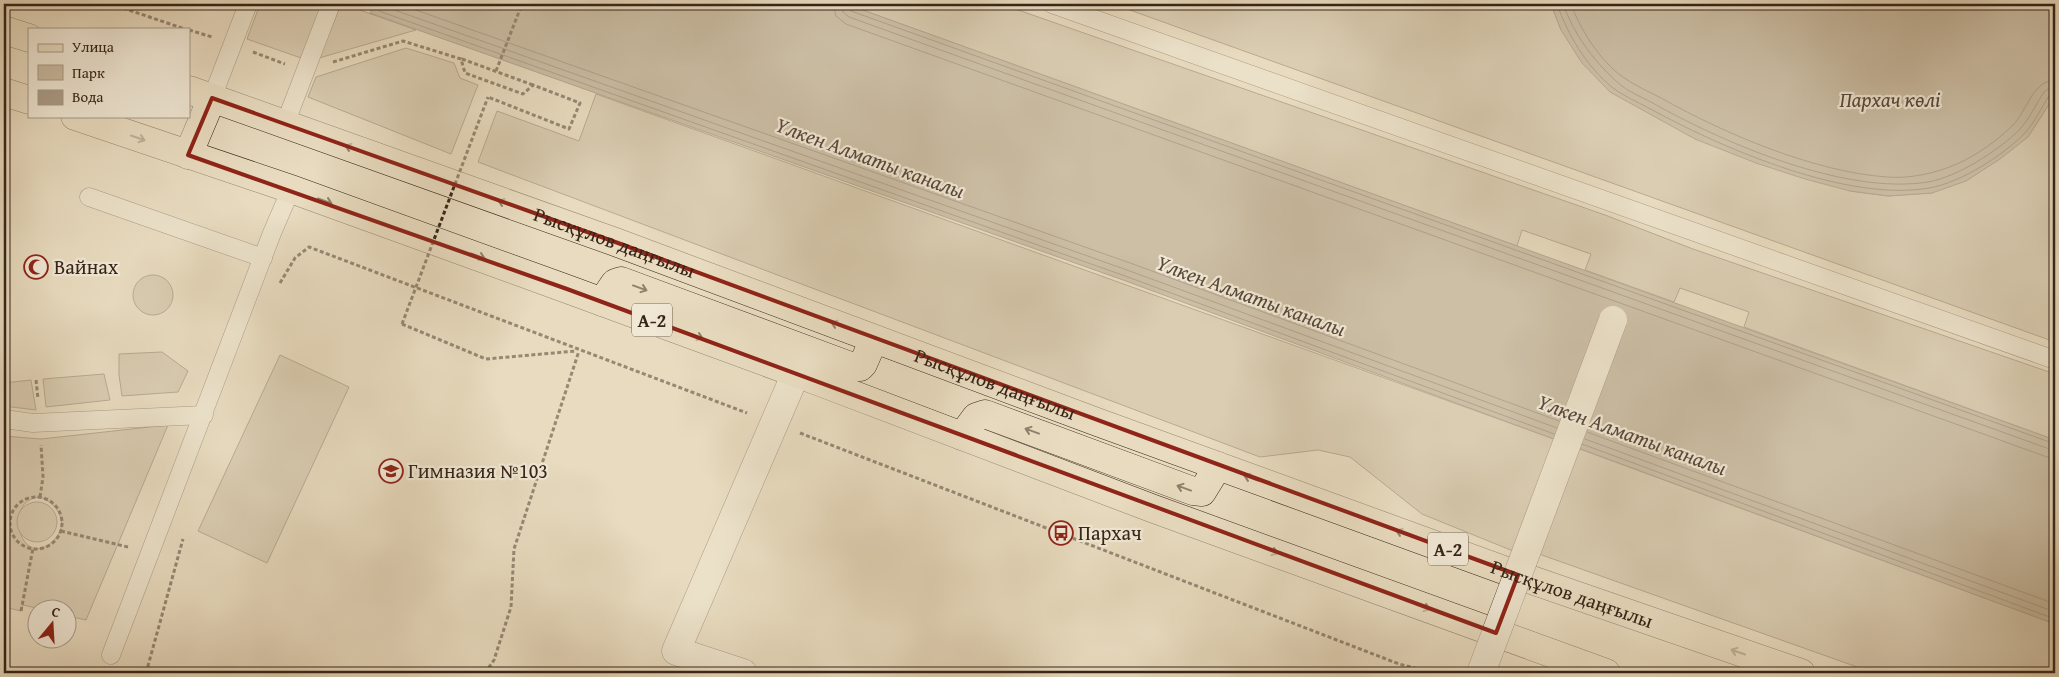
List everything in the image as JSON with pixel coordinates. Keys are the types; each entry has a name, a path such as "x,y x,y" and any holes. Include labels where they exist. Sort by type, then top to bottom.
{"main road":[{"path":"4,30 28,38"},
{"path":"4,92 28,100"},
{"path":"188,155 200,94"},
{"name":"Рысқұлов даңғылы","path":"200,94 618,243 1523,577 1801,673"},
{"name":"A-2","path":"81,118 291,189 602,302 796,373 1154,509 1606,673"},
{"path":"602,302 615,283 621,281 860,367 874,339"},
{"path":"962,436 976,416 985,414 1193,491 1202,492 1218,466"}],"street":[{"path":"1481,673 1613,320"},
{"path":"743,673 676,651 796,373"}],"lane":[{"path":"200,94 232,44 248,4"},
{"path":"285,124 331,4"},
{"path":"1052,4 2055,360"},
{"path":"111,655 272,233 291,189"},
{"path":"89,197 263,258"},
{"path":"4,420 40,423 204,415"}],"path":[{"path":"111,4 184,28"},
{"path":"496,71 522,4"},
{"path":"190,30 305,71 403,41 496,71 580,103 569,129 488,97 402,324 486,359 579,351"},
{"path":"461,59 466,72 523,94 533,85"},
{"path":"278,286 295,258 308,247 579,351 774,423 1423,673"},
{"path":"485,673 494,660 511,607 514,549 579,351"},
{"path":"40,423 43,477 40,497"},
{"path":"40,497 48,500 60,513 61,531 50,544 33,548 24,546 18,541 10,527 11,519 17,505 31,498 40,497"},
{"path":"4,518 11,519"},
{"path":"61,531 151,552"},
{"path":"21,611 33,548"},
{"path":"1399,664 1433,673"}],"highlighted area":[{"path":"212,98 618,243 1518,575 1496,633 567,289 188,155"}],"green space":[{"path":"260,4 322,4 301,58 247,39"},
{"path":"341,4 343,4 416,30 319,58"},
{"path":"846,4 1001,4 1605,215 1693,249 2055,374 2055,440 1744,327 1749,312 1680,288 1674,302 1585,270 1591,254 1522,230 1517,246"},
{"path":"1113,4 1551,4 1561,30 1850,191 1888,196 1932,193 2028,137 2055,95 2055,342"},
{"path":"406,48 454,63 460,78 478,85 451,154 308,97 316,77"},
{"path":"596,94 1554,439 1513,551 1422,514 1350,457 1318,450 1260,457 478,162 497,111 579,141"},
{"path":"153,275 164,278 170,284 173,295 170,306 164,312 153,315 142,312 136,306 133,295 136,284 142,278"},
{"path":"162,352 188,371 178,392 122,396 119,354"},
{"path":"280,355 349,387 267,563 198,531"},
{"path":"104,374 110,400 46,407 43,379"},
{"path":"31,380 36,410 4,406 4,383"},
{"path":"168,425 86,620 78,618 78,600 28,600 28,606 23,605 21,611 4,607 4,436 41,439","holes":["40,497 52,504 60,514 61,527 59,533 55,539 43,548 33,548 25,542 20,533 18,521 21,510 28,501"]},
{"path":"1577,448 2055,624 2055,673 1874,673 1539,554"},
{"path":"37,502 48,505 54,511 57,522 54,533 48,539 37,542 26,539 20,533 17,522 20,511 26,505"}],"water":[{"name":"Үлкен Алматы каналы","path":"374,4 846,4 2055,440 2055,624 1123,280 370,13"},
{"name":"Пархач көлі","path":"1551,4 2055,4 2055,95 2028,137 2000,159 1966,181 1932,193 1888,196 1850,191 1756,163 1695,139 1610,92 1582,63 1561,30"}],"place":[{"name":"Вайнах","path":"36,267"},
{"name":"Гимназия №103","path":"391,471"},
{"name":"Пархач","path":"1061,533"}]}
